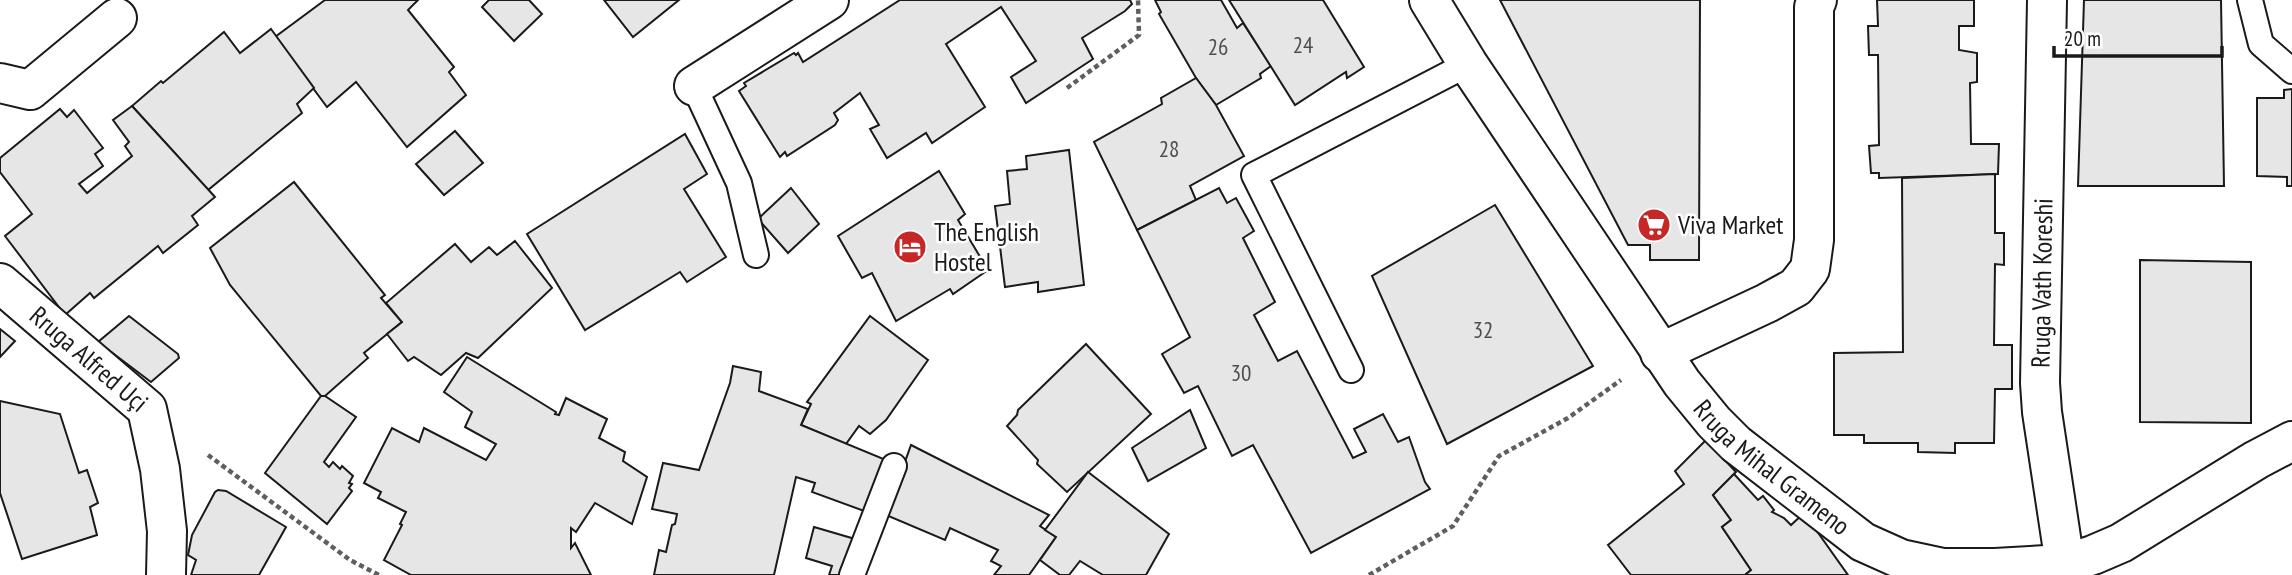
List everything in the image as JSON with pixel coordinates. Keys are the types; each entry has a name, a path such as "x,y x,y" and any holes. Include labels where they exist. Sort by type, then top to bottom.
{"street":[{"path":"694,86 829,0"},
{"name":"Rruga Mihal Grameno","path":"1429,0 1468,64 1660,353 1706,412 1736,444 1863,542 1901,559 1940,571 1995,568 2072,569 2093,555 2121,543 2256,460 2292,441"},
{"path":"1660,353 1796,287 1810,269 1814,240 1814,7 1818,0"},
{"name":"Rruga Vath Koreshi","path":"2047,0 2040,383 2042,412 2072,569"},
{"path":"0,83 30,90 117,18"},
{"name":"Rruga Alfred Uçi","path":"0,283 147,409 160,469 167,531 166,575"}],"lane":[{"path":"2250,0 2261,44 2292,71"},
{"path":"1351,370 1254,175 1468,64"},
{"path":"694,86 739,183 756,255"},
{"path":"852,575 894,466"}],"path":[{"path":"1067,88 1139,35 1139,0"},
{"path":"1369,575 1453,526 1499,456 1586,406"},
{"path":"231,473 350,560 379,575"}],"building":[{"path":"325,0 418,0 408,10 454,67 449,72 466,95 407,147 356,82 327,107 275,37"},
{"path":"489,0 529,0 542,14 514,41 482,7"},
{"path":"604,0 679,0 633,37"},
{"path":"900,0 1130,0 1132,4 1082,38 1093,59 1026,103 1011,77 1036,61 1001,7 946,44 985,107 932,143 926,133 887,158 870,129 879,125 860,93 834,113 838,120 835,125 787,156 785,152 780,157 739,91 746,86 744,83 794,53 798,53 803,62"},
{"path":"1155,0 1221,0 1237,28 1243,23 1271,66 1260,74 1261,78 1216,105 1196,78 1159,14 1161,12"},
{"path":"1229,0 1323,0 1364,67 1347,78 1346,72 1295,105"},
{"path":"1500,0 1700,0 1699,260 1650,260 1650,245 1628,245"},
{"path":"1877,0 1974,0 1974,26 1959,26 1959,50 1977,53 1977,82 1970,83 1971,144 1999,144 1998,174 1879,178 1879,173 1871,173 1869,146 1879,145 1878,55 1869,55 1868,26 1878,26"},
{"path":"2084,0 2221,0 2224,186 2078,186"},
{"path":"271,29 314,88 297,104 302,113 208,190 132,106 224,32 240,53"},
{"path":"1196,78 1216,105 1244,156 1190,186 1196,200 1137,230 1094,142 1162,104 1161,98"},
{"path":"2292,89 2292,186 2287,186 2287,177 2257,176 2257,98 2284,98 2284,90"},
{"path":"132,106 215,197 192,216 198,225 163,253 158,246 94,298 90,293 65,315 5,236 32,214 0,172 0,158 60,109 67,117 74,110 103,148 95,154 103,166 79,184 87,193 132,156 125,146 129,142 113,120"},
{"path":"455,131 483,163 444,195 416,164"},
{"path":"685,134 707,174 684,189 726,257 687,282 680,272 585,330 527,234"},
{"path":"1069,150 1084,285 1038,292 1038,282 1005,287 995,206 1010,204 1007,171 1027,169 1026,156"},
{"path":"939,171 965,214 958,220 988,270 953,294 950,289 896,321 872,273 862,278 838,236"},
{"path":"1995,174 1995,233 2004,233 2004,265 1995,264 1994,345 2012,345 2012,389 1995,389 1994,443 1955,443 1955,453 1918,452 1918,443 1864,443 1864,435 1834,435 1834,353 1903,352 1902,178"},
{"path":"294,182 385,295 381,298 402,322 364,353 368,358 325,396 321,396 230,285 210,248"},
{"path":"791,188 819,224 788,253 758,219"},
{"path":"1219,188 1227,203 1236,198 1254,231 1243,238 1275,302 1254,315 1278,361 1297,351 1353,458 1366,452 1354,429 1383,414 1398,442 1409,437 1430,489 1311,553 1253,445 1232,456 1198,386 1184,393 1162,354 1190,337 1137,230"},
{"path":"1495,205 1593,366 1447,444 1372,276"},
{"path":"515,241 552,288 478,358 466,353 441,375 414,357 408,361 387,334 402,322 386,303 455,244 471,262 489,247 497,255"},
{"path":"2140,260 2251,262 2251,423 2140,422"},
{"path":"129,316 178,354 179,358 151,382 98,342"},
{"path":"870,316 928,360 886,420 870,434 859,426 846,444 801,425 811,404 807,402"},
{"path":"0,329 15,341 0,357"},
{"path":"1086,344 1151,414 1067,492 1037,464 1038,460 1007,426 1018,410"},
{"path":"467,357 556,412 555,414 559,415 566,398 607,419 599,438 625,452 623,461 647,477 632,524 595,503 576,532 571,528 571,548 575,543 591,575 411,575 384,560 406,512 378,498 381,492 364,483 392,428 419,442 424,428 486,460 496,444 465,427 472,412 444,392"},
{"path":"733,366 761,372 759,391 808,409 801,425 886,460 867,512 812,492 815,483 796,477 774,575 654,575 659,550 666,552 677,514 652,509 663,463 699,470 730,383"},
{"path":"321,396 356,417 324,462 329,467 333,462 340,469 342,466 353,476 349,483 352,484 349,488 352,491 327,524 265,473"},
{"path":"0,401 60,414 79,473 87,470 98,503 90,507 97,535 22,559 0,493"},
{"path":"1190,410 1206,448 1148,481 1132,448"},
{"path":"1706,440 1736,472 1713,495 1731,520 1722,527 1751,570 1745,575 1631,575 1608,545 1684,484 1675,471"},
{"path":"911,445 1049,515 1040,526 1056,537 1029,575 994,575 1001,566 991,561 998,550 950,528 945,540 886,515"},
{"path":"1088,472 1169,534 1146,575 1103,575 1080,561 1069,575 1060,575 1040,560 1056,537 1045,530"},
{"path":"1734,474 1758,500 1763,496 1774,510 1772,512 1791,525 1804,513 1848,575 1745,575 1751,570 1722,527 1731,520 1713,495"},
{"path":"218,490 226,491 286,527 259,575 191,575 196,560 188,555 192,535"},
{"path":"814,527 855,539 842,575 829,575 832,566 806,558"}],"place":[{"name":"Viva Market","path":"1654,225"},
{"name":"The English Hostel","path":"910,247"}]}
